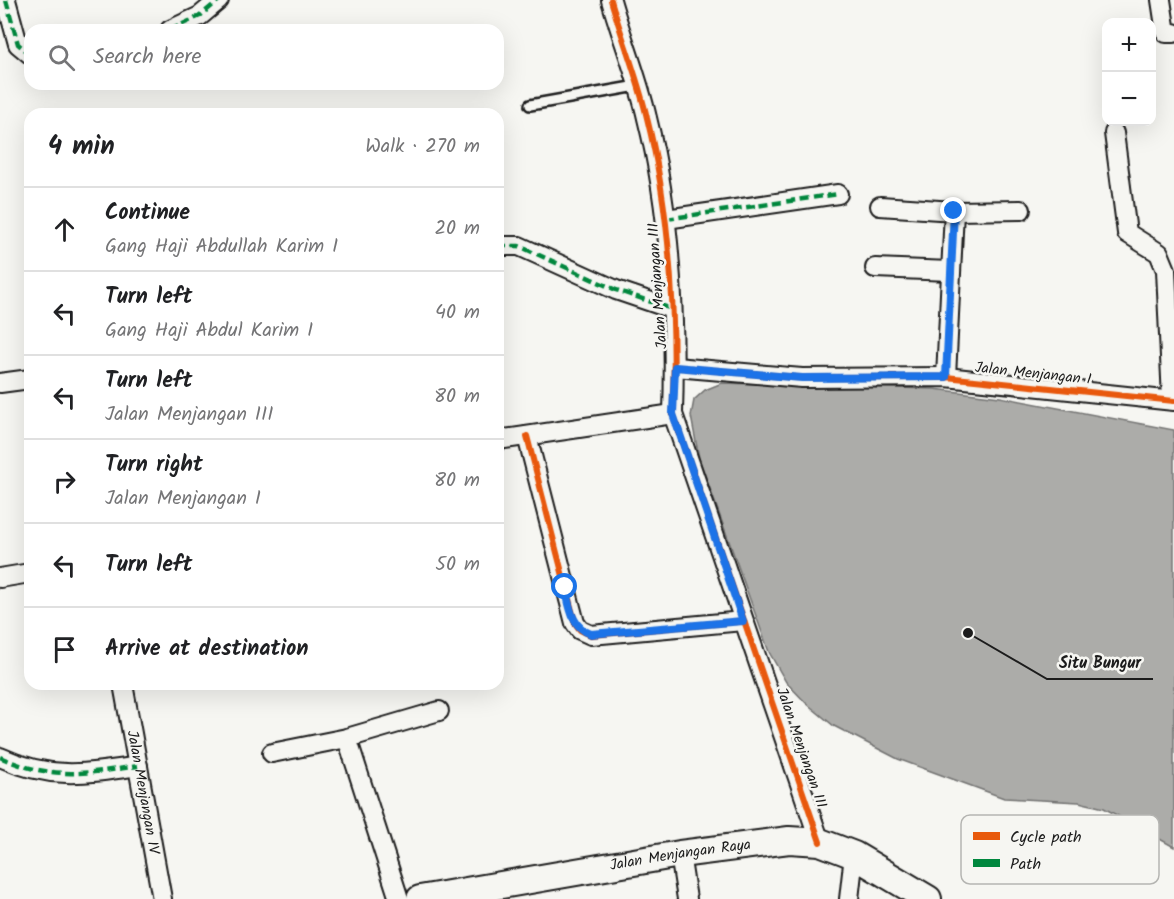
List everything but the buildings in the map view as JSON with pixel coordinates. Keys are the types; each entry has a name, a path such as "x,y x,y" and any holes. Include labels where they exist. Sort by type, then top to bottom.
{"main road":[{"name":"Jalan Menjangan Raya","path":"420,899 680,854 789,840 820,842 854,855 928,899"}],"street":[{"path":"6,0 18,44 24,49"},
{"path":"183,24 200,16 219,0"},
{"name":"Jalan Menjangan III","path":"610,0 656,156 666,219 675,367 673,414 820,842"},
{"path":"1161,0 1170,33"},
{"path":"1114,133 1127,233 1159,253 1166,270 1173,401"},
{"path":"666,219 838,194"},
{"path":"880,206 954,211 1021,210"},
{"path":"946,377 954,211"},
{"path":"504,245 519,246 616,290 672,309"},
{"path":"875,268 950,271"},
{"name":"Jalan Menjangan I","path":"675,367 802,378 946,377 1173,401"},
{"path":"0,383 24,380"},
{"path":"504,439 673,414"},
{"path":"527,436 575,623 580,630 591,634 743,621"},
{"path":"0,578 24,574"},
{"name":"Jalan Menjangan IV","path":"124,690 162,899"},
{"path":"272,753 346,738 439,711"},
{"path":"346,738 399,899"},
{"path":"0,757 21,766 76,775 138,766"},
{"path":"680,854 687,899"},
{"path":"849,899 854,855"}],"lane":[{"path":"530,105 637,86"}],"shaded area":[{"path":"722,383 934,389 1000,397 1174,430 1174,847 1159,839 1159,815 1117,815 1104,808 1079,802 1004,798 898,759 834,726 806,703 786,682 769,652 699,458 691,416 694,400 705,390"}],"marked path":[{"path":"6,0 18,44 24,49"},
{"path":"183,24 200,16 219,0"},
{"path":"666,219 838,194"},
{"path":"504,246 519,246 616,290 672,309"},
{"path":"0,757 35,769 52,772 84,773 138,766"}],"cycle path":[{"path":"611,0 635,73 662,191 667,228 674,339 673,414 820,842"},
{"path":"675,367 802,378 946,377 1174,401"},
{"path":"527,436 575,623 580,630 591,635 743,621"}],"place":[{"name":"Situ Bungur","path":"968,633"}],"route":[{"path":"565,587 575,623 580,630 591,634 743,621 673,414 675,367 802,378 946,377 954,211"}]}
